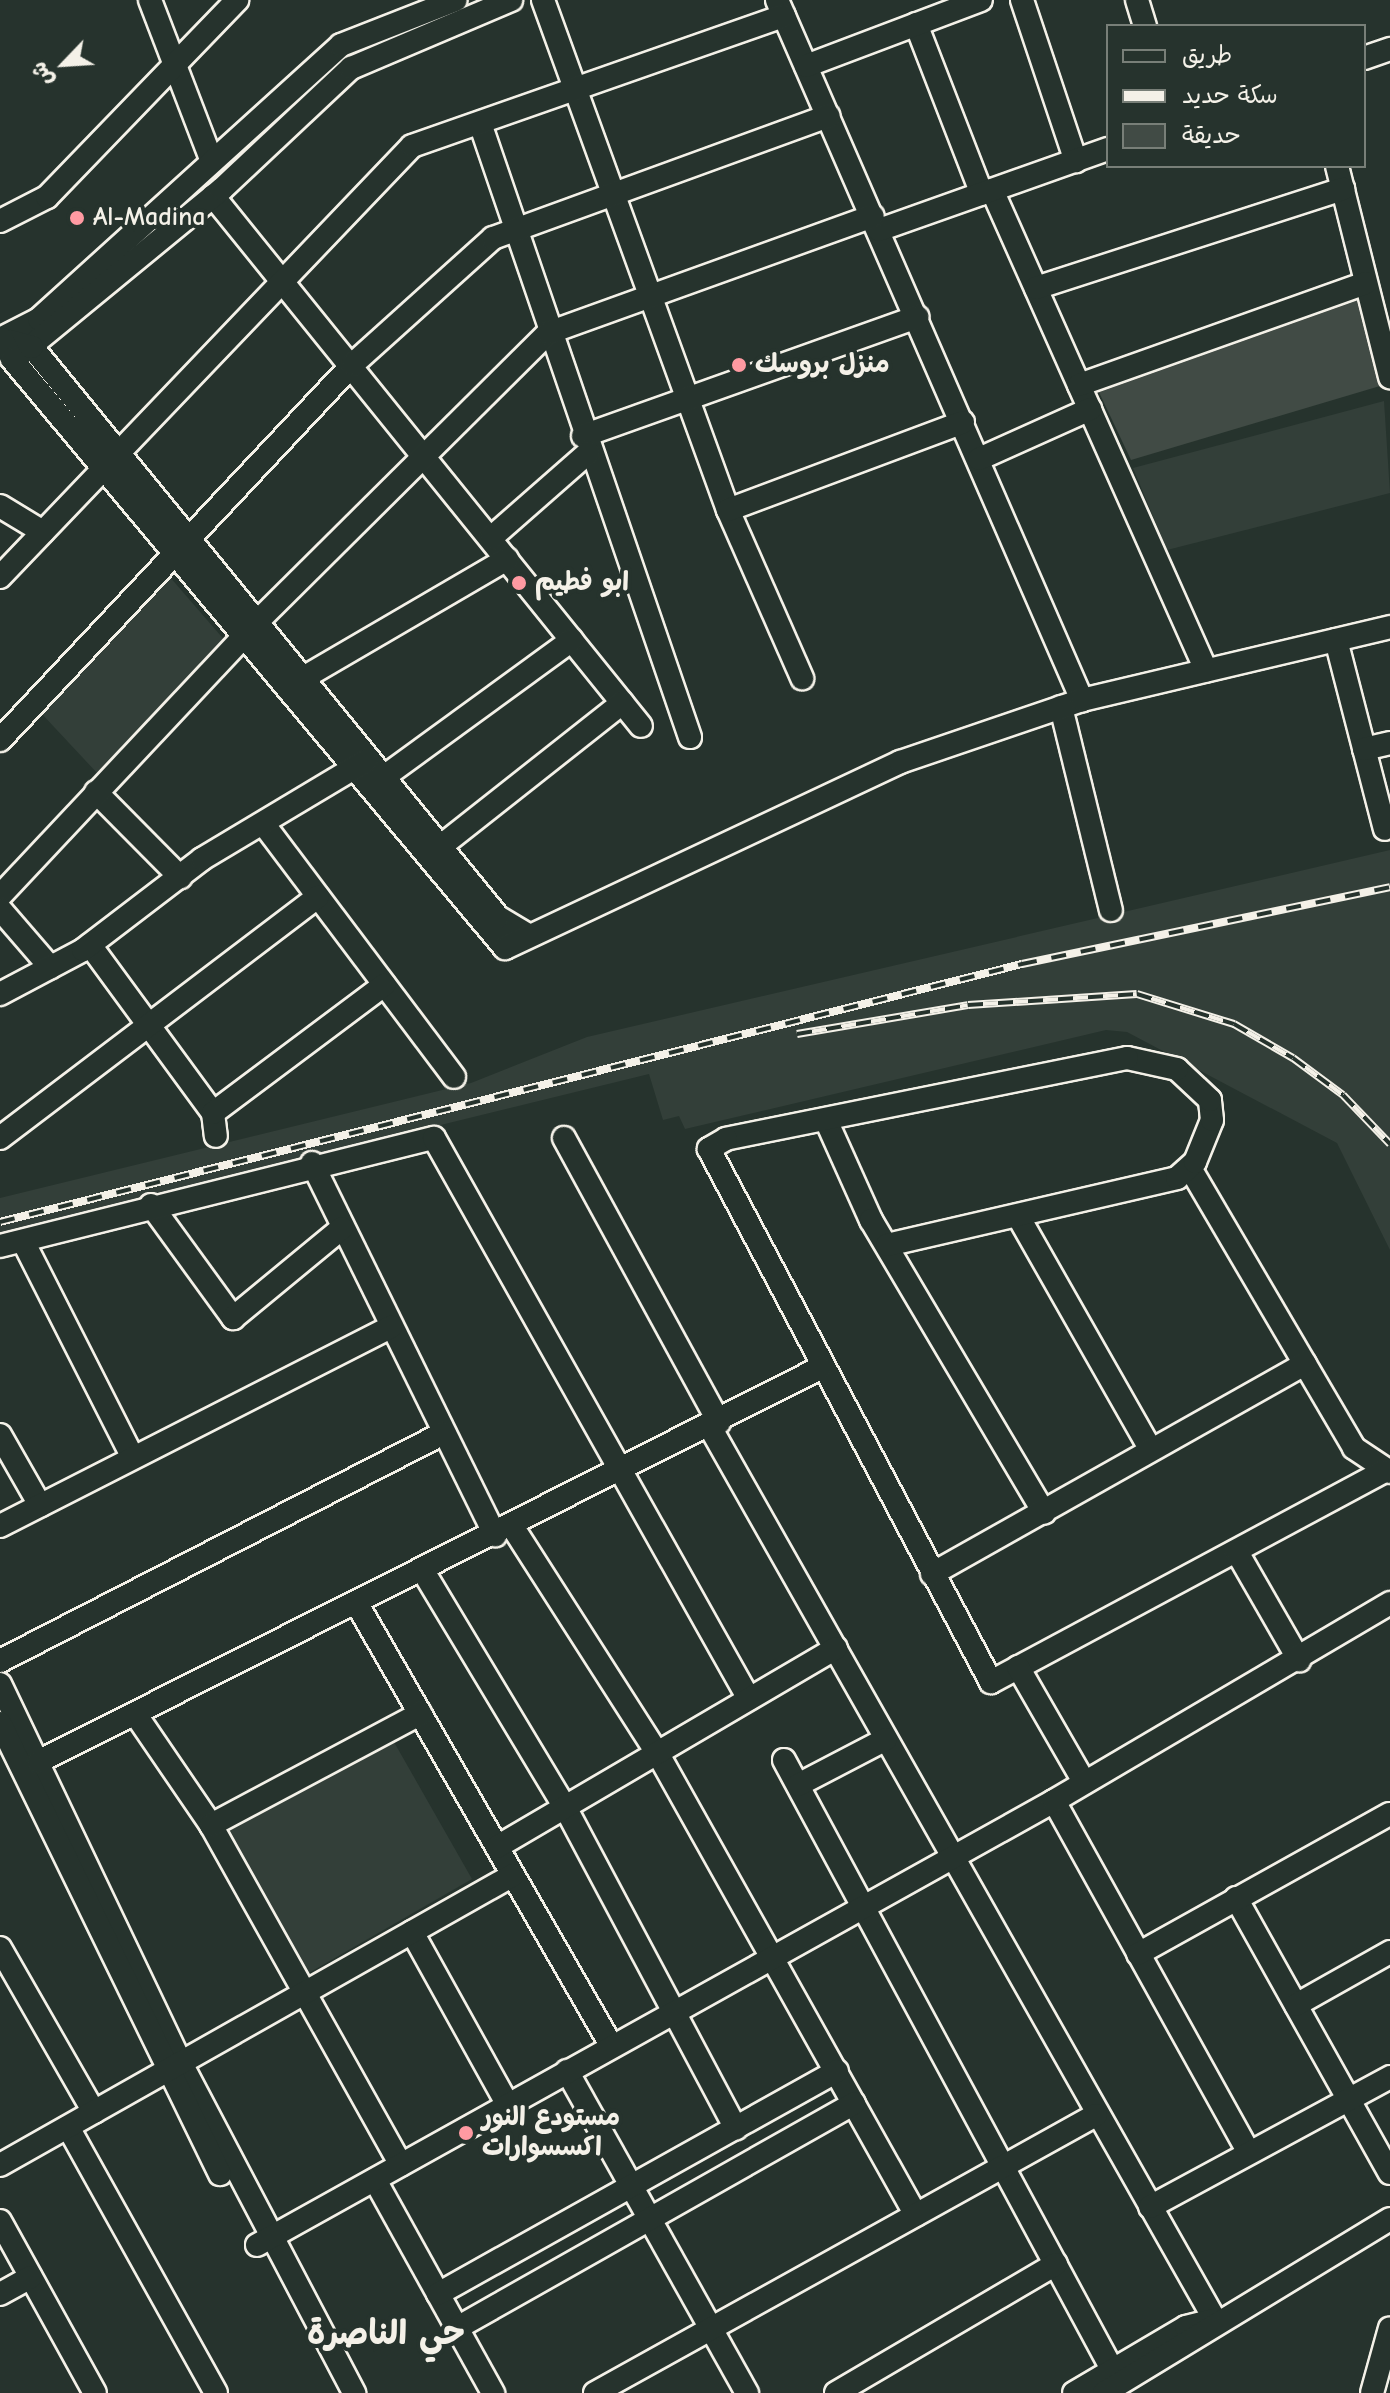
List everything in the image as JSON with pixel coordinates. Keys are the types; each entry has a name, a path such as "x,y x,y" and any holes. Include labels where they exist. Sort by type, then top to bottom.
{"street":[{"path":"150,0 211,159"},
{"path":"0,221 47,197 174,69 237,0"},
{"path":"3,350 211,159 341,45 456,0"},
{"path":"3,350 32,347 213,196 351,68 511,0"},
{"path":"543,0 728,510 802,678"},
{"path":"1022,0 1076,161"},
{"path":"1137,0 1144,24"},
{"path":"806,66 974,1"},
{"path":"0,577 104,470 118,449 412,146 576,90 780,8 979,459 1071,703 1111,910"},
{"path":"916,24 987,192 1036,288 1206,670"},
{"path":"1366,57 1390,49"},
{"path":"0,740 184,548 353,364 512,226 828,116"},
{"path":"480,123 548,333 690,737"},
{"path":"0,896 252,629 548,333 876,223 987,192 1106,150"},
{"path":"1338,168 1365,283 1386,346 1390,377"},
{"path":"1036,288 1343,189"},
{"path":"213,196 284,278 641,726"},
{"path":"1079,385 1365,283"},
{"path":"491,538 586,444 688,400 917,317"},
{"path":"32,347 118,449 184,548"},
{"path":"3,350 104,470 184,548 252,629 378,782 505,948 900,762 1071,703 1390,627"},
{"path":"979,459 1090,409"},
{"path":"728,510 963,422"},
{"path":"0,506 43,532"},
{"path":"305,677 507,559"},
{"path":"252,629 305,677 362,763"},
{"path":"378,782 572,640"},
{"path":"1336,640 1364,749 1383,793 1385,829"},
{"path":"441,846 622,703"},
{"path":"1364,749 1390,743"},
{"path":"0,994 90,945 180,877 362,763"},
{"path":"378,782 441,846 498,917 528,935"},
{"path":"96,792 180,877"},
{"path":"265,826 454,1077"},
{"path":"0,1138 152,1027 318,897"},
{"path":"0,909 50,967"},
{"path":"90,945 213,1113 216,1136"},
{"path":"213,1113 384,985"},
{"path":"887,1245 1177,1178 1190,1168 1212,1120 1210,1100 1187,1074 1139,1059 726,1139 708,1156 991,1682 1387,1471 1354,1448 1190,1168"},
{"path":"826,1120 887,1245 1044,1513"},
{"path":"0,1246 312,1163 434,1138 618,1473 749,1699"},
{"path":"564,1138 714,1424 886,1739 954,1855 1096,2115 1215,2320"},
{"path":"312,1163 444,1433 504,1530 658,1754 775,1955 916,2215"},
{"path":"151,1205 233,1318 342,1228"},
{"path":"1018,1216 1149,1447"},
{"path":"23,1241 132,1456"},
{"path":"0,1526 132,1456 391,1327"},
{"path":"932,1574 1044,1513 1149,1447 1305,1364"},
{"path":"38,1762 618,1473 820,1368"},
{"path":"0,1661 444,1433"},
{"path":"0,1435 40,1505"},
{"path":"1237,1552 1299,1660"},
{"path":"423,1571 565,1807 678,2009 736,2128"},
{"path":"357,1604 611,2045"},
{"path":"264,2241 1054,1801 1390,1605"},
{"path":"497,1847 836,1648"},
{"path":"1018,1667 1084,1782"},
{"path":"2,1697 8,1738 339,2393"},
{"path":"211,1825 420,1714"},
{"path":"136,1715 211,1825 401,2165"},
{"path":"8,1738 38,1762 174,2067"},
{"path":"798,1785 886,1739"},
{"path":"784,1760 1113,2371"},
{"path":"1054,1801 1249,2153"},
{"path":"1138,1954 1390,1814"},
{"path":"0,2165 513,1875"},
{"path":"1236,1898 1390,2173"},
{"path":"412,1932 508,2105"},
{"path":"0,1948 94,2112"},
{"path":"1296,2005 1390,1952"},
{"path":"567,2071 747,2393"},
{"path":"438,2294 837,2071"},
{"path":"1150,2207 1390,2077"},
{"path":"457,2328 854,2103"},
{"path":"595,2393 1096,2115"},
{"path":"68,2127 216,2393"},
{"path":"375,2180 493,2393"},
{"path":"1104,2393 1194,2341 1215,2320 1390,2219"},
{"path":"0,2221 95,2393"},
{"path":"264,2241 354,2393"},
{"path":"836,2393 1056,2264"},
{"path":"0,2294 31,2277"},
{"path":"1074,2393 1186,2327 1215,2320"},
{"path":"1372,2393 1390,2328"}],"shaded area":[{"path":"1384,401 1390,493 1167,550 1133,468"},
{"path":"169,576 227,643 98,774 41,713"},
{"path":"1390,850 1390,1250 1337,1143 1127,1032 1106,1030 685,1129 679,1116 663,1120 649,1074 0,1233 0,1198 471,1083 587,1037"},
{"path":"390,1735 472,1879 307,1974 225,1826"}],"green space":[{"path":"1356,295 1380,386 1131,460 1097,388"}],"railway":[{"path":"0,1222 1022,964 1390,887"},
{"path":"797,1034 968,1005 1137,994 1234,1024 1293,1058 1343,1095 1390,1144"}],"place":[{"name":"Al-Madina","path":"77,218"},
{"name":"منزل بروسك","path":"739,365"},
{"name":"ابو فطيم","path":"519,583"},
{"name":"مستودع النور اكسسوارات","path":"466,2133"}],"district":[{"name":"حي الناصرة","path":"386,2334"}]}
